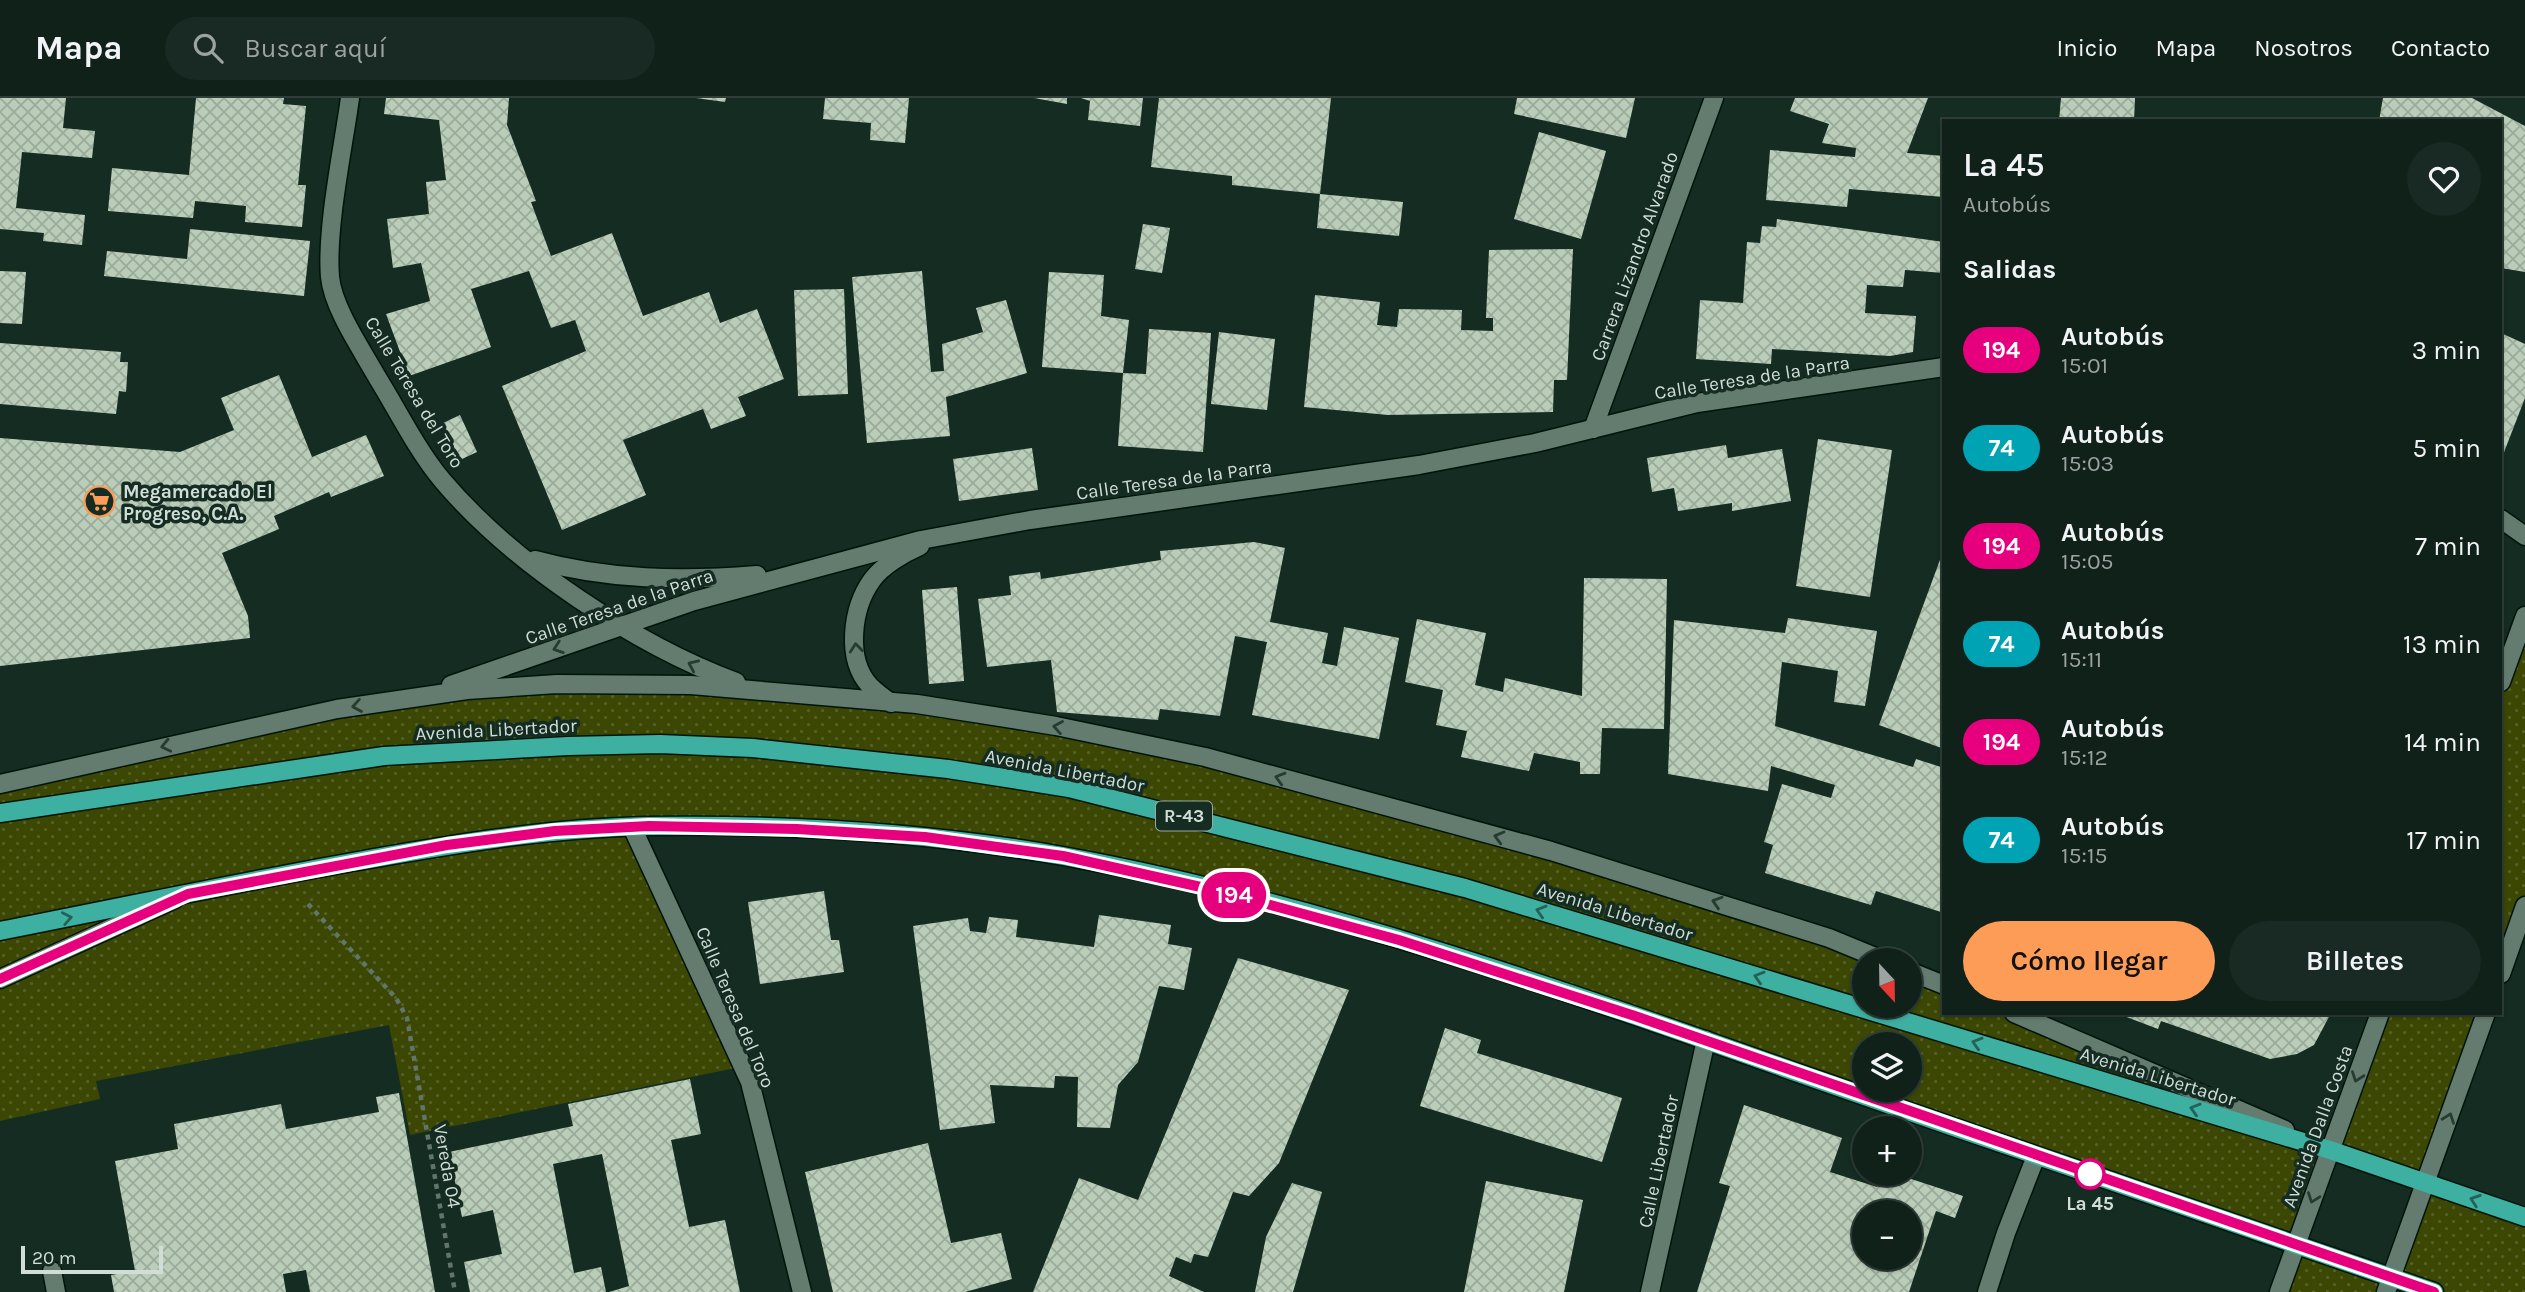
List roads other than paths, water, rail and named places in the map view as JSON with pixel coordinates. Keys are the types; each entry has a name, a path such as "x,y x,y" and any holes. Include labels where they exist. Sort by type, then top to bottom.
{"main road":[{"name":"Avenida Libertador","path":"0,813 307,766 483,748 660,744 753,748 948,769 1069,788 1465,888 2330,1150 2525,1217"},
{"path":"5,930 447,845 555,831 632,827 797,829 912,836 1063,856 1223,892 1399,940 1706,1040 2296,1246 2389,1285 2434,1292"}],"street":[{"name":"Calle Teresa del Toro","path":"350,98 333,228 330,277 333,290 359,346 440,477 473,515 522,556 623,625 677,658 756,690"},
{"name":"Carrera Lizandro Alvarado","path":"1592,429 1714,98"},
{"name":"Calle Teresa de la Parra","path":"425,694 694,601 940,536 1030,520 1419,465 1592,429 1697,403 1942,367"},
{"path":"2502,520 2525,536"},
{"path":"891,703 869,685 860,670 855,624 860,602 873,579 891,564 940,536"},
{"path":"522,556 570,570 622,577 675,579 799,572"},
{"path":"2502,679 2525,616"},
{"name":"Avenida Libertador","path":"0,784 272,723 425,694 557,684 691,685 756,690 891,703 1056,726 1205,757 1551,851 1853,948"},
{"name":"Calle Teresa del Toro","path":"632,827 750,1082 802,1292"},
{"path":"0,979 188,894"},
{"path":"2502,971 2525,906"},
{"path":"1922,976 1942,984"},
{"name":"Avenida Libertador","path":"2019,1015 2330,1150"},
{"name":"Avenida Dalla Costa","path":"2279,1292 2379,1015"},
{"path":"2389,1285 2486,1015"},
{"name":"Calle Libertador","path":"1650,1292 1706,1040"},
{"path":"1987,1292 2006,1233 2036,1156"},
{"path":"52,1272 56,1292"}],"place":[{"name":"Megamercado El Progreso, C.A.","path":"100,502"},
{"name":"La 45","path":"2090,1174"}]}
